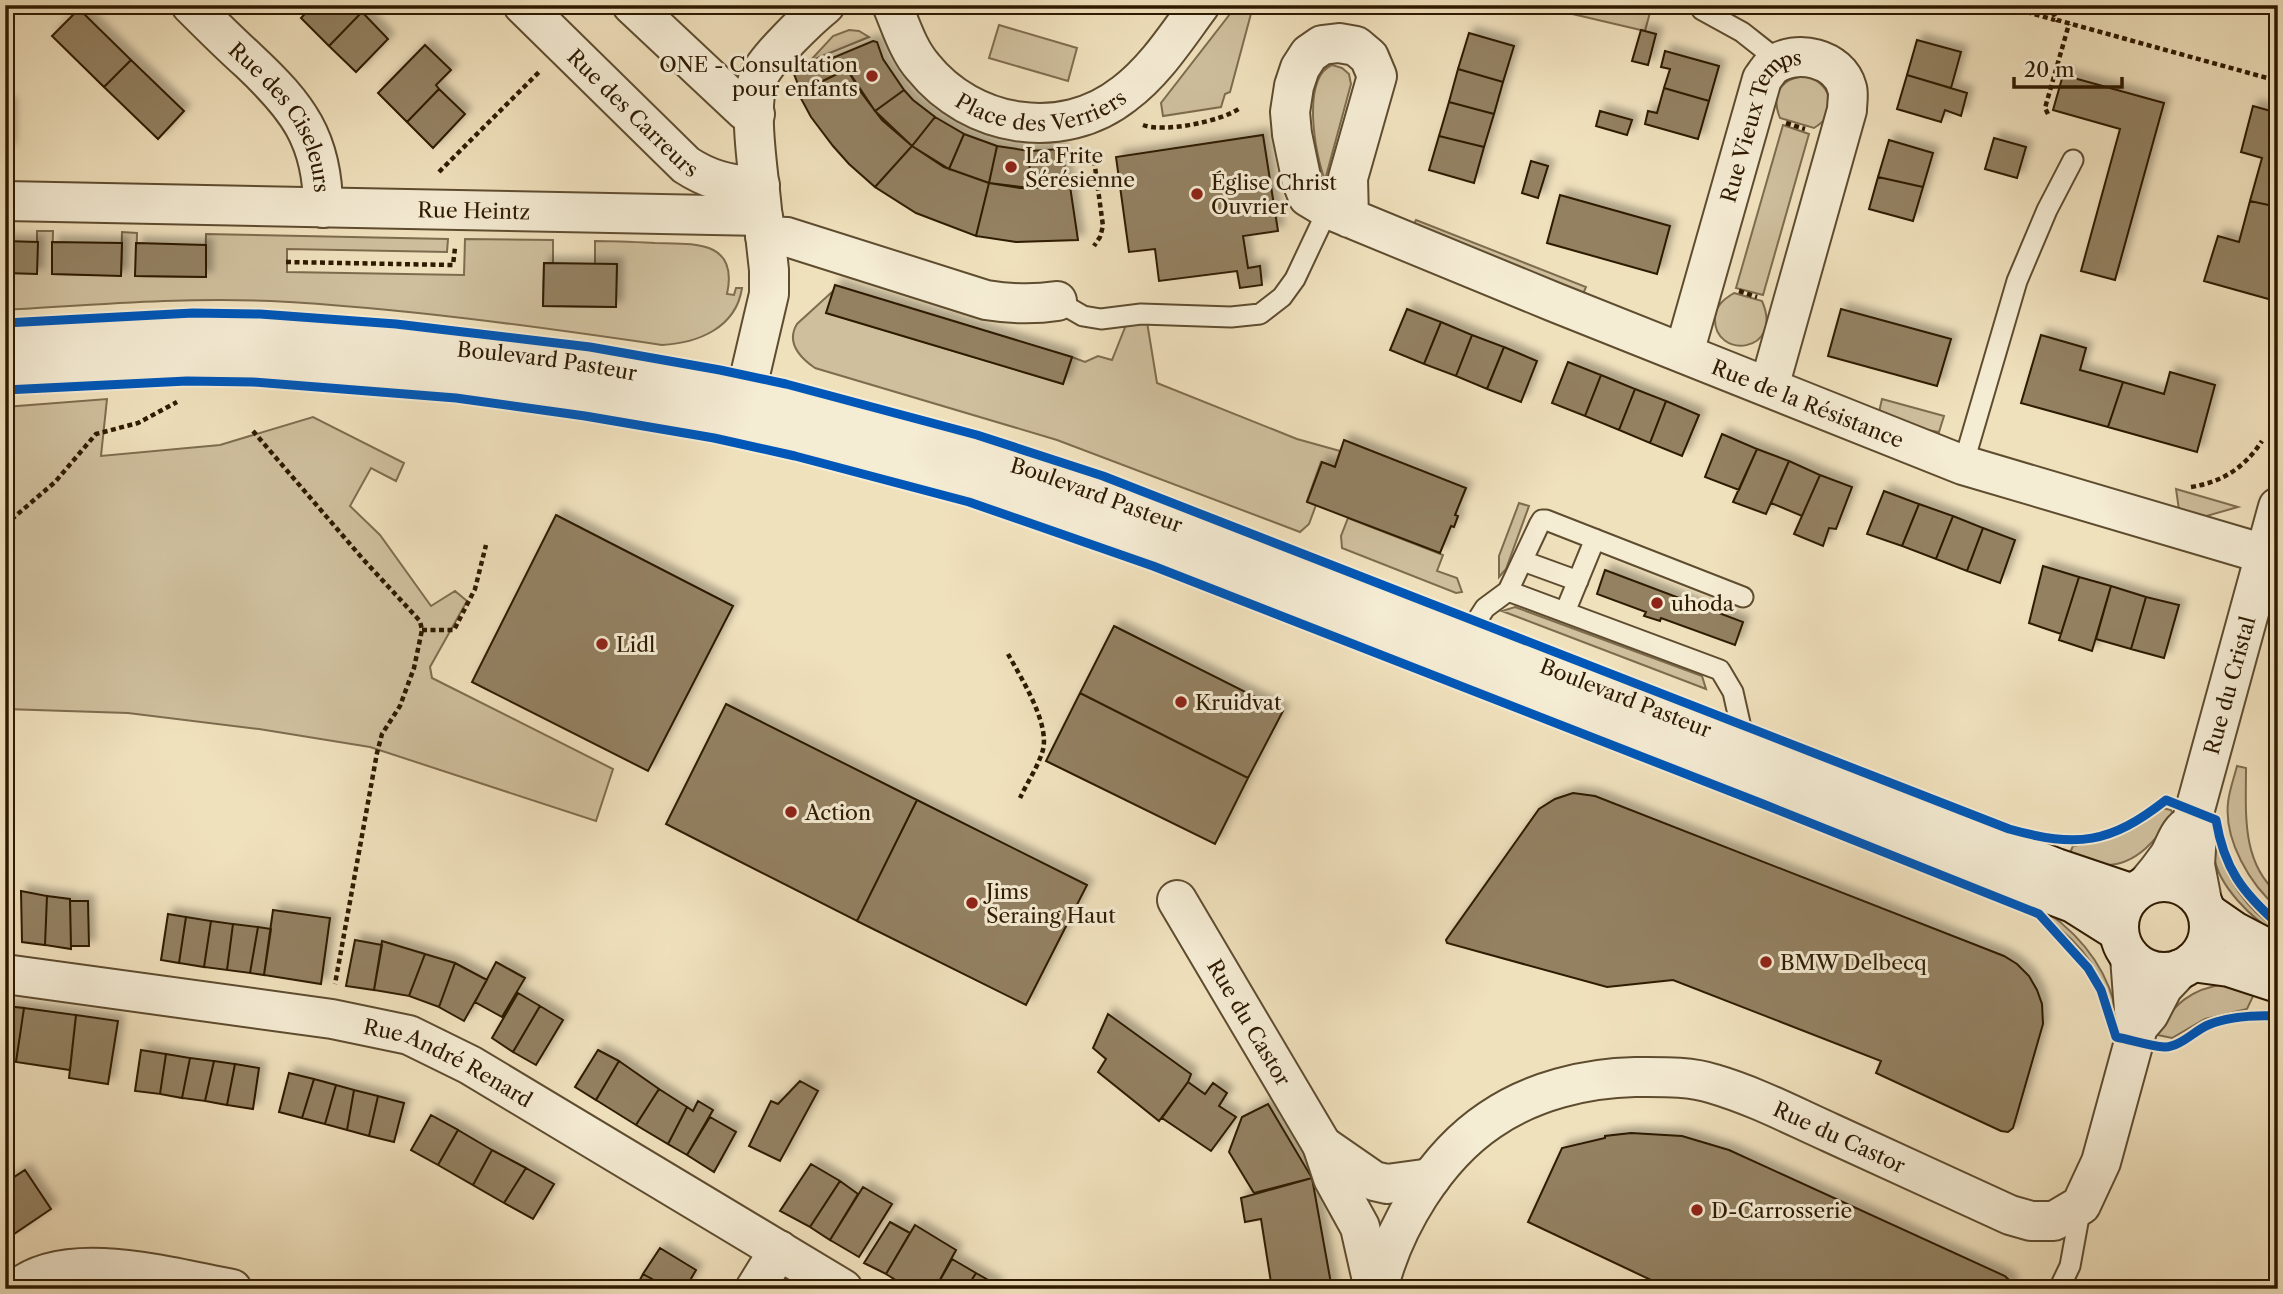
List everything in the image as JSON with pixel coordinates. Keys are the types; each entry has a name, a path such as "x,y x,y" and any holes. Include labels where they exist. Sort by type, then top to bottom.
{"street":[{"name":"Rue des Ciseleurs","path":"191,5 275,85 301,118 314,143 320,164 323,208"},
{"name":"Rue des Carreurs","path":"523,5 686,165 715,180 746,186 763,213"},
{"path":"632,5 745,111 755,114"},
{"path":"782,436 760,415 746,392 769,294 754,95 760,73 825,5"},
{"name":"Place des Verriers","path":"892,5 914,54 938,85 960,102 998,118 1021,123 1041,123 1087,114 1124,94 1150,71 1200,5"},
{"name":"Rue Vieux Temps","path":"1684,353 1762,79 1770,68 1792,58 1820,60 1840,74 1848,89 1847,110 1769,387"},
{"name":"Rue Heintz","path":"5,201 763,213"},
{"path":"763,213 786,237 986,300 1034,305 1057,301"},
{"name":"Rue de la Résistance","path":"1339,214 1554,303 1963,465 2271,556"},
{"name":"Boulevard Pasteur","path":"5,341 192,330 260,331 522,355 653,374 746,392 846,417 1036,471 1732,739 2056,869 2140,889"},
{"name":"Boulevard Pasteur","path":"5,374 187,363 324,366 524,390 696,417 782,436 972,486 1035,505 1159,550 1712,766 2073,903 2125,944"},
{"path":"696,417 746,392"},
{"name":"Rue du Cristal","path":"2140,889 2167,859 2184,828 2191,824 2271,556 2278,507"},
{"name":"Rue du Cristal","path":"2191,824 2197,833 2194,865 2205,907"},
{"path":"2081,1205 2101,1162 2138,1027 2119,919 2124,905 2140,889 2165,881 2182,885 2193,891 2205,907 2234,931 2278,954"},
{"name":"Rue du Castor","path":"1177,900 1322,1145 1334,1178 1360,1227 1376,1289"},
{"path":"2138,1027 2145,1021 2163,987 2202,953 2210,927 2205,907"},
{"path":"2125,944 2140,965 2153,970 2166,972 2186,966 2229,967 2278,983"},
{"name":"Rue André Renard","path":"5,974 332,1019 409,1035 470,1065 843,1289"},
{"name":"Rue du Castor","path":"1376,1289 1401,1228 1432,1178 1457,1148 1490,1119 1537,1095 1603,1078 1665,1077 1713,1083 1773,1106 2010,1215 2031,1221 2054,1221 2081,1205"},
{"name":"Rue du Castor","path":"1322,1145 1361,1174 1387,1184"},
{"path":"1387,1184 1432,1178"},
{"path":"1360,1227 1369,1233 1381,1235 1401,1228 1403,1215 1395,1193 1387,1184"},
{"path":"755,1289 779,1250"},
{"path":"17,1289 37,1275 86,1267 119,1269 232,1289"}],"lane":[{"path":"1702,10 1742,32 1780,62"},
{"path":"1963,465 2017,281 2047,210 2073,160"},
{"path":"1057,301 1083,316 1101,319 1141,314 1231,317 1259,314 1282,298 1339,214"},
{"path":"1467,636 1485,608 1508,591 1542,520 1743,597"},
{"path":"1565,612 1595,539"},
{"path":"1523,561 1578,581"},
{"path":"1508,591 1720,670 1733,692 1740,723 1732,739"},
{"path":"2059,1289 2070,1266 2081,1205"}],"path":[{"path":"2002,5 2278,80"},
{"path":"2048,5 2057,20"},
{"path":"2048,114 2045,108 2069,24"},
{"path":"429,182 545,66"},
{"path":"1138,122 1149,127 1188,124 1222,118 1240,108"},
{"path":"1779,121 1813,132"},
{"path":"1093,151 1103,226 1094,246"},
{"path":"286,262 453,265 455,243"},
{"path":"1732,289 1765,299"},
{"path":"5,525 55,482 96,434 138,423 186,398"},
{"path":"253,431 362,558 405,602 420,621 422,630 414,668 400,706 383,734 377,753 333,991"},
{"path":"2191,487 2210,483 2236,471 2262,441"},
{"path":"422,630 454,630 475,589 486,545"},
{"path":"1008,654 1034,704 1043,735 1044,751 1020,798"}],"shaded area":[{"path":"1237,5 1248,5 1252,10 1230,92 1225,94 1221,107 1163,116 1161,103"},
{"path":"1534,5 1652,5 1645,31"},
{"path":"999,25 1077,48 1068,81 989,58"},
{"path":"849,30 859,31 869,37 810,61 833,36"},
{"path":"1332,65 1349,74 1351,84 1325,180 1315,136 1314,101 1316,85 1322,73"},
{"path":"1808,76 1823,87 1830,100 1827,115 1814,128 1780,118 1776,101 1780,88 1785,83"},
{"path":"1783,125 1809,134 1763,295 1736,288"},
{"path":"1416,220 1586,287 1583,294 1413,226"},
{"path":"37,231 53,231 52,274 121,275 122,232 137,233 136,276 205,277 206,234 448,239 447,252 287,249 287,272 464,275 465,239 553,240 553,263 544,263 543,306 615,307 617,265 595,264 595,241 684,244 709,248 719,254 726,263 729,276 727,294 734,295 736,288 742,288 732,314 713,331 689,341 662,345 418,313 271,301 171,301 5,310 5,273 37,273"},
{"path":"833,291 827,313 1063,384 1072,357 1085,362 1098,356 1112,360 1126,325 1147,322 1157,383 1297,439 1340,451 1335,467 1321,462 1307,501 1316,505 1309,524 1300,532 1057,440 815,368 796,349 794,331 797,324"},
{"path":"1734,293 1762,301 1767,319 1764,332 1757,341 1746,345 1725,341 1717,332 1715,318 1718,306"},
{"path":"107,399 101,456 220,445 313,417 404,463 396,481 371,468 350,506 380,535 431,606 455,591 467,601 430,667 432,678 613,769 596,821 370,747 259,729 128,713 5,709 5,407"},
{"path":"1882,399 1944,416 1939,432 1879,412"},
{"path":"2176,489 2238,507 2203,517 2179,510"},
{"path":"1519,503 1529,506 1506,569 1499,577 1499,556"},
{"path":"1348,518 1443,555 1437,571 1457,578 1462,592 1456,593 1342,548 1341,536"},
{"path":"1515,607 1702,676 1706,689 1502,611"},
{"path":"2237,766 2246,768 2246,819 2252,852 2257,867 2278,894 2278,908 2249,874 2230,832 2228,803"},
{"path":"2162,808 2171,810 2173,814 2153,841 2137,855 2117,864 2106,865 2068,857 2073,846 2131,830"},
{"path":"2214,839 2237,890 2254,911 2276,928 2278,934 2258,920 2229,890 2217,867"},
{"path":"2047,912 2073,934 2094,959 2109,988 2118,1021 2113,1020 2105,990 2091,963 2061,929 2048,920"},
{"path":"2225,984 2255,992 2247,1009 2205,1019 2172,1038 2158,1035 2156,1032 2163,1022 2184,999 2202,990"}],"building":[{"path":"313,5 354,5 362,12 329,46 301,18"},
{"path":"79,9 131,60 104,87 52,36"},
{"path":"362,12 388,39 356,72 329,46"},
{"path":"1641,30 1656,34 1648,65 1632,61"},
{"path":"1469,33 1514,46 1503,82 1458,69"},
{"path":"1917,40 1961,52 1951,88 1907,75"},
{"name":"ONE - Consultation pour enfants","path":"873,41 877,42 883,59 904,90 875,111 847,69 801,92 794,74"},
{"path":"425,45 451,70 436,85 439,89 407,122 378,93"},
{"path":"1665,51 1719,66 1709,101 1664,88 1670,69 1661,67"},
{"path":"131,60 184,111 158,139 104,87"},
{"path":"847,69 882,120 912,146 875,187 833,146 811,117 798,93"},
{"path":"1458,69 1503,82 1494,114 1449,102"},
{"path":"1907,75 1967,93 1961,116 1945,110 1941,122 1897,109"},
{"path":"2063,75 2164,103 2115,280 2081,271 2120,129 2053,110"},
{"path":"1664,88 1709,101 1698,139 1645,124 1648,111 1657,113"},
{"path":"439,89 465,114 433,148 407,122"},
{"path":"904,90 935,117 912,146 875,111"},
{"path":"1449,102 1494,114 1484,147 1439,136"},
{"path":"5,103 10,104 9,149 5,149"},
{"path":"2253,106 2278,113 2278,207 2250,201 2262,158 2241,152"},
{"path":"1600,111 1632,120 1627,135 1596,126"},
{"path":"935,117 964,134 949,169 912,146"},
{"path":"964,134 997,146 989,183 949,169"},
{"name":"Église Christ Ouvrier","path":"1263,135 1278,231 1243,236 1248,268 1260,266 1262,285 1240,288 1237,271 1159,281 1155,249 1129,252 1116,157"},
{"path":"1439,136 1484,147 1474,183 1429,170"},
{"path":"1994,138 2026,147 2017,178 1985,169"},
{"path":"1889,140 1933,153 1923,187 1878,177"},
{"path":"912,146 944,167 989,183 976,236 916,213 875,187"},
{"name":"La Frite Sérésienne","path":"997,146 1030,151 1029,188 989,183"},
{"path":"1061,149 1069,186 1029,188 1030,151"},
{"path":"1531,161 1548,166 1538,198 1522,193"},
{"path":"1878,177 1923,187 1913,221 1869,209"},
{"path":"989,183 1020,188 1070,186 1078,240 1016,242 976,236"},
{"path":"1560,195 1670,226 1657,274 1547,243"},
{"path":"2250,201 2278,207 2278,281 2272,300 2204,281 2218,236 2239,242"},
{"path":"5,241 38,242 37,274 5,273"},
{"path":"52,242 122,243 121,276 52,274"},
{"path":"136,243 206,245 206,277 135,276"},
{"path":"544,263 617,264 616,307 543,306"},
{"path":"835,285 1072,357 1063,384 826,313"},
{"path":"1407,309 1441,322 1424,364 1390,350"},
{"path":"1841,309 1951,339 1937,386 1828,356"},
{"path":"1441,322 1472,335 1456,376 1424,364"},
{"path":"1472,335 1504,347 1487,389 1456,376"},
{"path":"2041,335 2086,348 2080,370 2123,382 2108,427 2021,403"},
{"path":"1504,347 1537,361 1521,402 1487,389"},
{"path":"1568,362 1601,375 1585,416 1552,403"},
{"path":"2170,372 2215,385 2197,452 2108,427 2123,382 2164,394"},
{"path":"1601,375 1635,389 1619,430 1585,416"},
{"path":"1635,389 1666,401 1650,443 1619,430"},
{"path":"1666,401 1699,415 1682,456 1650,443"},
{"path":"1722,434 1757,449 1739,490 1705,477"},
{"path":"1344,440 1466,488 1455,515 1458,516 1454,527 1451,526 1440,553 1307,502 1322,462 1335,467"},
{"path":"1757,449 1789,461 1766,514 1733,502"},
{"path":"1789,461 1820,475 1802,516 1771,503"},
{"path":"1820,475 1852,487 1836,529 1829,528 1823,546 1794,534"},
{"path":"1884,491 1919,504 1902,546 1867,534"},
{"path":"1919,504 1953,516 1936,559 1902,546"},
{"name":"Lidl","path":"556,515 733,606 648,771 472,682"},
{"path":"1953,516 1983,528 1967,571 1936,559"},
{"path":"1983,528 2015,540 2000,583 1967,571"},
{"path":"2043,566 2079,577 2061,634 2029,623"},
{"name":"uhoda","path":"1605,570 1743,622 1735,645 1661,618 1660,621 1644,616 1646,612 1597,594"},
{"path":"2079,577 2111,586 2092,651 2059,640"},
{"path":"2111,586 2146,597 2131,649 2096,639"},
{"path":"2146,597 2179,605 2164,658 2131,649"},
{"name":"Kruidvat","path":"1114,626 1283,711 1248,778 1080,693"},
{"path":"1080,693 1248,778 1215,844 1046,761"},
{"name":"Action","path":"726,704 917,800 857,921 666,824"},
{"name":"BMW Delbecq","path":"1573,793 1595,796 2004,956 2017,964 2029,976 2037,990 2042,1004 2043,1024 2013,1128 2008,1132 2001,1131 1876,1073 1881,1061 1673,980 1607,987 1447,943 1446,940 1539,809 1555,799"},
{"name":"Jims Seraing Haut","path":"917,800 1087,885 1026,1005 857,921"},
{"path":"21,891 47,896 45,945 22,942"},
{"path":"47,896 70,899 71,949 45,945"},
{"path":"70,901 88,901 89,946 71,946"},
{"path":"273,910 330,918 321,984 264,975"},
{"path":"168,914 186,917 179,963 161,960"},
{"path":"186,917 211,921 204,967 179,963"},
{"path":"211,921 233,924 227,970 204,967"},
{"path":"233,924 258,927 250,973 227,970"},
{"path":"258,927 271,929 264,975 250,973"},
{"path":"355,940 382,945 374,990 346,986"},
{"path":"382,941 425,954 409,996 374,990"},
{"path":"425,954 455,963 439,1007 409,996"},
{"path":"496,962 525,978 502,1017 475,1002"},
{"path":"455,963 487,980 464,1021 439,1007"},
{"path":"518,993 540,1006 513,1052 492,1038"},
{"path":"5,1006 24,1008 16,1062 5,1061"},
{"path":"540,1006 563,1020 536,1065 513,1052"},
{"path":"24,1008 76,1015 70,1070 16,1062"},
{"path":"1108,1014 1191,1074 1159,1121 1098,1072 1106,1059 1093,1048"},
{"path":"76,1015 118,1021 108,1084 69,1078"},
{"path":"141,1050 166,1054 160,1094 135,1091"},
{"path":"598,1050 619,1061 596,1100 575,1087"},
{"path":"166,1054 190,1058 182,1098 160,1094"},
{"path":"190,1058 214,1061 205,1101 182,1098"},
{"path":"214,1061 235,1064 227,1105 205,1101"},
{"path":"619,1061 659,1089 636,1125 596,1100"},
{"path":"235,1064 259,1068 253,1109 227,1105"},
{"path":"289,1073 314,1079 302,1118 279,1112"},
{"path":"314,1079 336,1085 325,1124 302,1118"},
{"path":"800,1081 818,1091 780,1161 749,1146 771,1101 778,1104"},
{"path":"1188,1082 1205,1094 1213,1083 1227,1093 1219,1106 1236,1117 1211,1151 1162,1118"},
{"path":"336,1085 354,1090 347,1130 325,1124"},
{"path":"659,1089 687,1107 668,1144 636,1125"},
{"path":"354,1090 378,1096 369,1136 347,1130"},
{"path":"378,1096 404,1103 394,1142 369,1136"},
{"path":"698,1101 713,1110 687,1155 668,1144 687,1107 693,1111"},
{"path":"1268,1104 1312,1178 1254,1193 1229,1152 1242,1117"},
{"path":"431,1115 458,1130 438,1165 411,1150"},
{"path":"710,1117 736,1132 714,1172 687,1155"},
{"path":"458,1130 492,1150 473,1185 438,1165"},
{"name":"D-Carrosserie","path":"1631,1133 1682,1136 1729,1150 2005,1276 2011,1282 2011,1289 1670,1289 1528,1222 1562,1148 1605,1136"},
{"path":"492,1150 526,1168 504,1203 473,1185"},
{"path":"811,1164 840,1181 810,1227 780,1211"},
{"path":"526,1168 554,1184 533,1219 504,1203"},
{"path":"25,1170 51,1209 11,1236 5,1227 5,1183"},
{"path":"1312,1178 1332,1289 1272,1289 1261,1219 1245,1222 1241,1198"},
{"path":"840,1181 858,1194 830,1240 810,1227"},
{"path":"863,1187 892,1204 859,1257 830,1240"},
{"path":"890,1222 910,1233 886,1274 864,1263"},
{"path":"915,1225 956,1250 935,1289 910,1289 886,1274"},
{"path":"660,1248 696,1270 685,1289 670,1289 643,1274"},
{"path":"952,1259 976,1273 966,1289 935,1289"},
{"path":"976,1273 997,1285 994,1289 966,1289"},
{"path":"643,1274 670,1289 635,1289"}],"cycle path":[{"path":"5,323 193,313 260,314 396,324 590,347 786,384 977,435 1103,476 2009,829 2054,839 2092,838 2127,826 2166,800 2216,820 2224,852 2236,878 2254,901 2278,924"},
{"path":"5,390 187,381 253,382 456,398 714,438 795,456 969,502 1153,566 2039,914 2088,968 2101,990 2116,1037 2165,1047 2182,1042 2216,1022 2242,1017 2278,1016"}],"place":[{"name":"ONE - Consultation pour enfants","path":"872,76"},
{"name":"La Frite Sérésienne","path":"1011,167"},
{"name":"Église Christ Ouvrier","path":"1197,194"},
{"name":"uhoda","path":"1657,603"},
{"name":"Lidl","path":"602,644"},
{"name":"Kruidvat","path":"1181,702"},
{"name":"Action","path":"791,812"},
{"name":"Jims Seraing Haut","path":"972,903"},
{"name":"BMW Delbecq","path":"1766,962"},
{"name":"D-Carrosserie","path":"1697,1210"}]}
